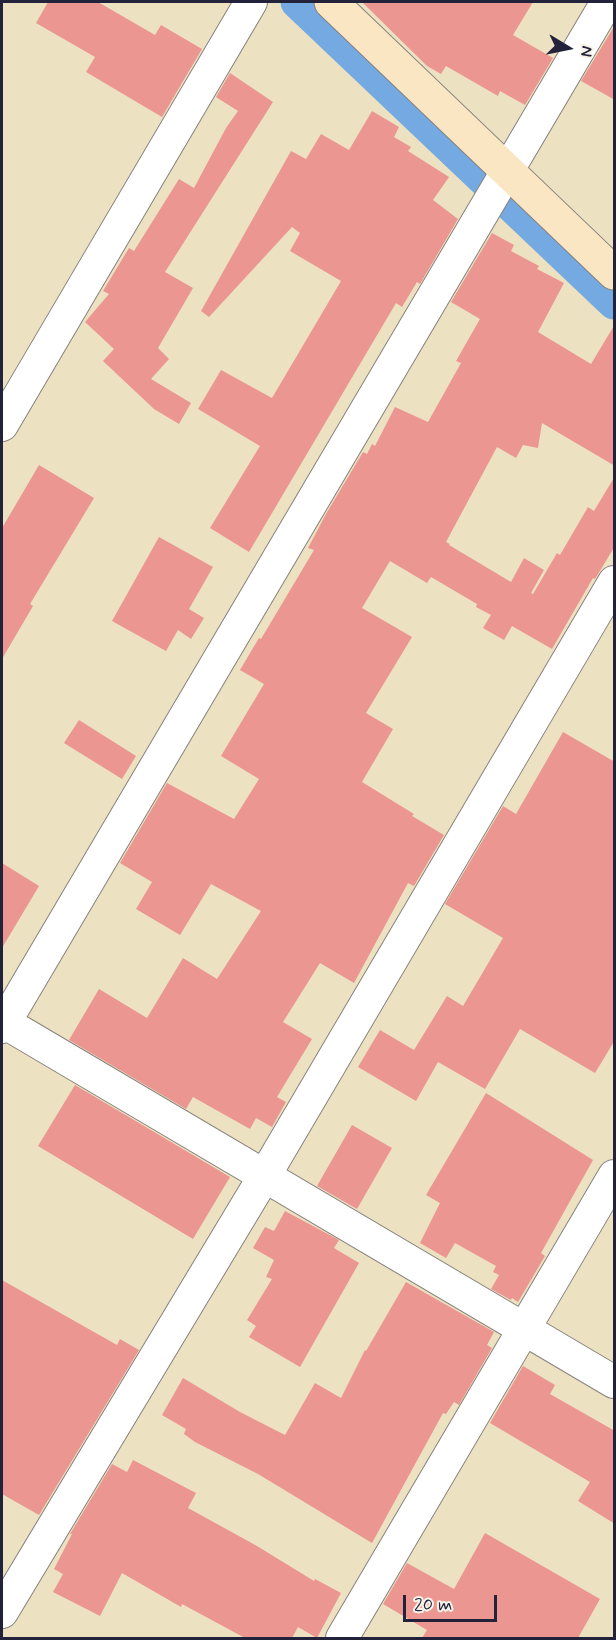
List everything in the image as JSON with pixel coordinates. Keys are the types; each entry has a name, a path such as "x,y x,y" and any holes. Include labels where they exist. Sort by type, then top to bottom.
{"street":[{"path":"2,425 251,2"},
{"path":"331,2 615,273"},
{"path":"607,2 2,1024 265,1175 615,1382"},
{"path":"2,1612 265,1175 615,582"},
{"path":"342,1638 615,1176"}],"building":[{"path":"48,2 98,2 155,35 161,25 202,49 162,117 86,72 95,57 36,23"},
{"path":"362,2 533,2 513,35 553,58 525,105 500,91 498,96 446,66 441,74 427,66"},
{"path":"615,25 615,100 581,81"},
{"path":"230,73 273,102 165,272 193,288 158,348 169,359 151,379 191,403 179,424 154,409 103,361 114,349 85,322 109,294 103,291 129,248 134,251 179,179 194,188 226,128 238,111 216,97"},
{"path":"372,111 399,127 394,137 411,147 408,151 449,177 433,200 458,219 420,284 417,282 402,307 396,303 249,552 210,528 260,446 198,409 221,370 272,398 341,281 290,251 300,233 292,227 209,317 201,311 291,151 306,159 321,134 349,150"},
{"path":"492,233 514,245 511,251 539,266 537,269 564,283 538,332 591,364 615,324 615,466 542,423 538,448 523,445 516,458 497,447 446,542 511,582 524,558 544,570 531,593 533,594 557,553 560,555 588,507 594,511 615,476 615,546 595,579 593,578 552,649 512,626 504,640 483,628 491,615 476,607 477,604 431,577 427,583 390,561 362,608 412,637 366,713 393,729 362,782 444,835 414,886 408,883 354,983 320,963 283,1022 312,1039 277,1097 286,1102 272,1127 256,1118 250,1129 193,1097 186,1109 69,1040 99,989 147,1018 183,958 217,979 261,911 211,884 180,935 136,909 152,882 120,863 167,783 234,819 259,779 221,756 264,684 240,670 314,550 308,548 326,514 363,452 367,454 372,444 375,446 395,407 428,422 461,363 456,361 480,319 451,302"},
{"path":"39,465 94,498 30,604 33,606 2,659 2,528"},
{"path":"159,537 213,567 189,609 204,618 191,639 178,630 166,651 112,621"},
{"path":"79,720 136,756 122,779 64,743"},
{"path":"563,732 615,762 615,1040 595,1073 520,1029 485,1089 438,1062 416,1101 358,1067 380,1030 414,1050 447,996 463,1006 503,938 445,904 503,806 516,814"},
{"path":"2,863 39,886 2,948"},
{"path":"75,1085 230,1177 193,1239 38,1146"},
{"path":"486,1093 593,1160 541,1253 545,1256 518,1302 491,1289 499,1275 493,1272 496,1266 455,1243 446,1258 420,1243 440,1203 426,1195"},
{"path":"352,1125 392,1148 357,1209 317,1186"},
{"path":"285,1211 339,1240 334,1248 359,1263 300,1367 249,1337 256,1326 247,1320 272,1279 266,1277 274,1260 253,1248 265,1227 274,1231"},
{"path":"2,1280 117,1345 120,1339 139,1350 39,1515 2,1494"},
{"path":"406,1282 494,1332 487,1345 492,1348 459,1405 454,1402 446,1414 443,1413 372,1543 258,1474 195,1442 184,1434 186,1429 162,1415 183,1378 240,1412 285,1435 315,1383 341,1398 365,1350"},
{"path":"523,1366 555,1385 550,1394 615,1431 615,1524 578,1501 590,1482 490,1423"},
{"path":"133,1460 196,1493 188,1508 314,1581 315,1579 341,1593 317,1638 298,1627 292,1638 245,1638 182,1604 181,1607 122,1573 100,1616 53,1592 63,1574 54,1569 72,1534 70,1534 112,1464 127,1472"},
{"path":"485,1533 600,1599 578,1638 422,1638 427,1630 383,1604 407,1563 454,1589"}],"waterway":[{"path":"297,2 614,303"}]}
